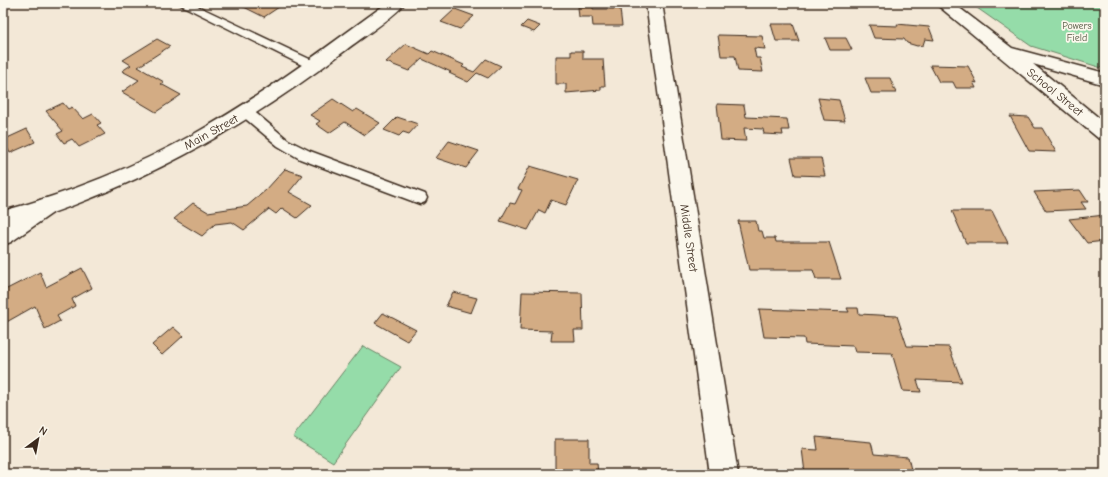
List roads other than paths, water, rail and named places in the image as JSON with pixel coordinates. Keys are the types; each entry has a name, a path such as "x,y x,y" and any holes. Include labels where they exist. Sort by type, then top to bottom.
{"street":[{"name":"Main Street","path":"3,220 99,187 146,167 202,138 246,112 314,66 397,3"},
{"name":"Middle Street","path":"654,3 724,474"},
{"name":"School Street","path":"942,3 1004,50 1105,133"},
{"name":"School Street","path":"1004,50 1105,79"},
{"path":"3,236 47,206"}],"lane":[{"path":"182,3 314,66"},
{"path":"246,112 283,142 305,155 420,198"}],"park label":[{"name":"Powers Field","path":"1077,32"}]}
